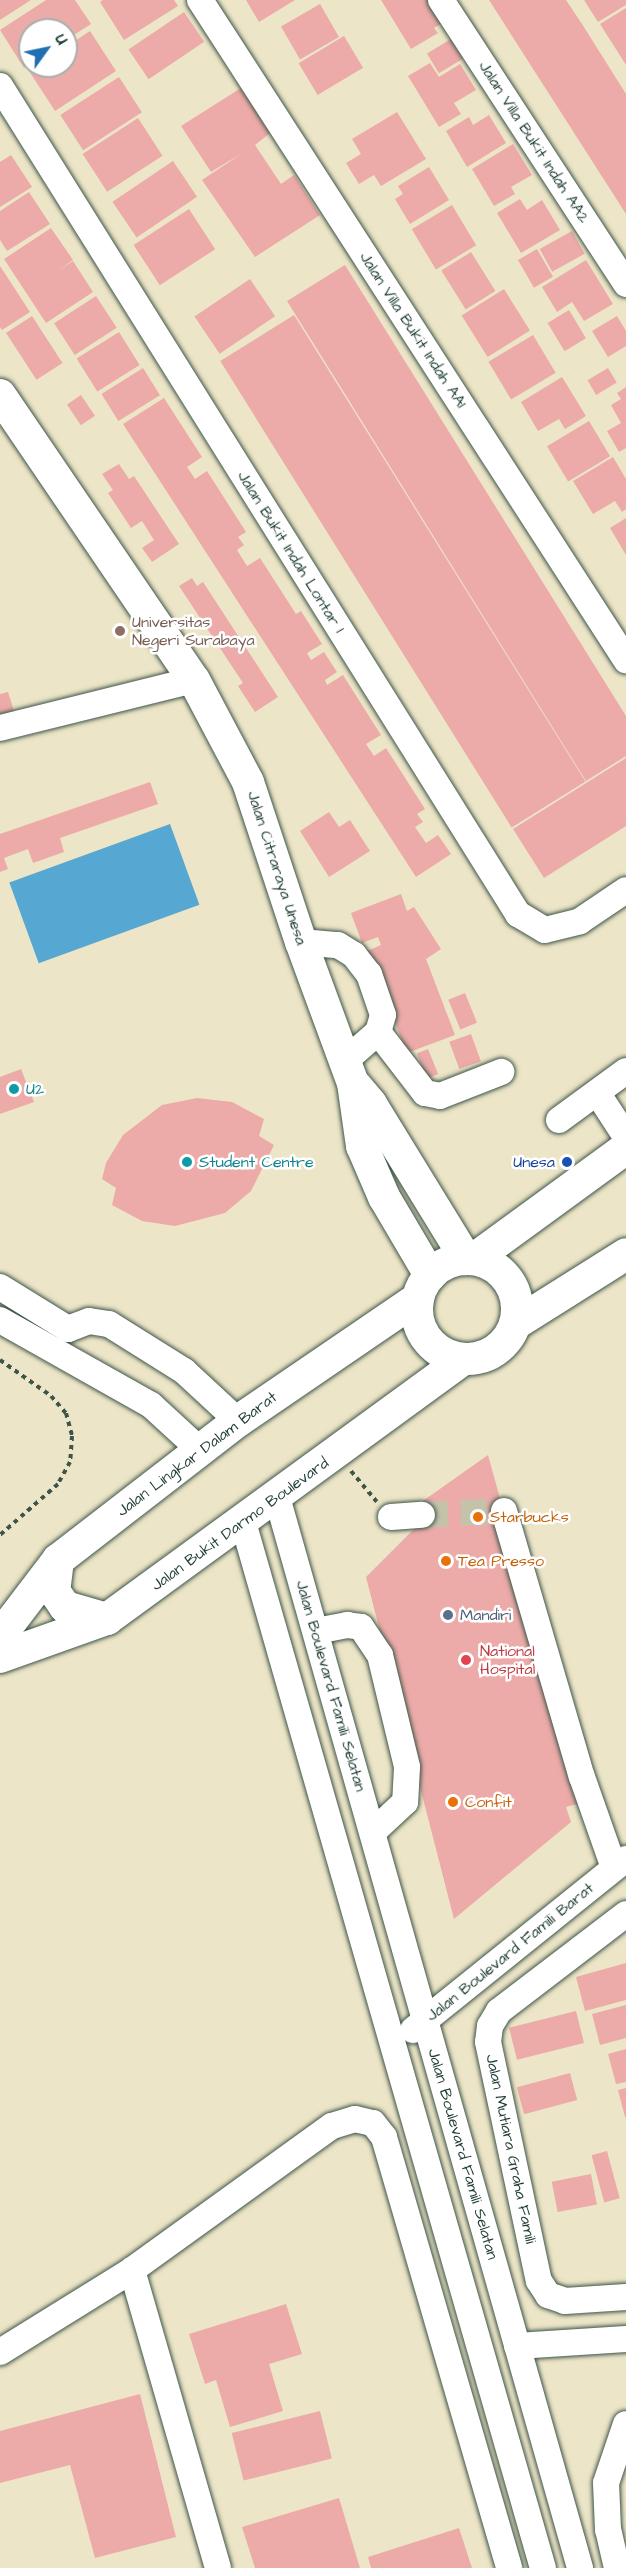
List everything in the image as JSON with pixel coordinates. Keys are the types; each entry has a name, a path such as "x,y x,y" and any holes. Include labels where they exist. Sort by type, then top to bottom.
{"main road":[{"name":"Jalan Citraraya Unesa","path":"0,394 194,680 249,782 301,942 349,1072 362,1146 384,1197 416,1295"},
{"name":"Jalan Citraraya Unesa","path":"349,1072 470,1259"},
{"path":"470,1259 488,1264 509,1282 515,1296 515,1324 509,1336 489,1354 452,1367 446,1355 422,1331 416,1295 441,1266 470,1259 626,1148"},
{"path":"515,1324 626,1254"},
{"name":"Jalan Lingkar Dalam Barat","path":"0,1636 58,1560 238,1421 416,1295"},
{"name":"Jalan Bukit Darmo Boulevard","path":"0,1657 107,1619 337,1454 452,1367"},
{"path":"58,1560 54,1592 65,1608 107,1619"}],"street":[{"name":"Jalan Villa Bukit Indah AA1","path":"200,0 626,660"},
{"name":"Jalan Villa Bukit Indah AA2","path":"441,0 626,284"},
{"name":"Jalan Bukit Indah Lontar 1","path":"0,86 518,914 545,930 580,921 626,890"},
{"path":"0,728 194,680"},
{"path":"301,942 338,945 354,955 369,974 382,1016 378,1032 349,1072"},
{"path":"378,1032 425,1093 440,1096 501,1072"},
{"path":"559,1120 598,1094 626,1071"},
{"path":"598,1094 626,1137"},
{"path":"0,1287 69,1329"},
{"path":"0,1320 151,1405 201,1451"},
{"path":"55,1352 69,1329 89,1321 109,1324 184,1371 238,1421"},
{"name":"Jalan Boulevard Famili Selatan","path":"277,1497 580,2568"},
{"path":"504,1511 582,1777 620,1863"},
{"path":"391,1517 422,1515"},
{"path":"243,1522 543,2568"},
{"path":"316,1631 347,1625 361,1627 380,1655 407,1767 405,1802 373,1832"},
{"name":"Jalan Boulevard Famili Barat","path":"393,2044 426,2021 620,1863"},
{"name":"Jalan Mutiara Graha Famili","path":"626,1914 499,2011 490,2026 488,2042 539,2281 548,2295 565,2301 626,2297"},
{"path":"0,2352 132,2270 332,2126 355,2119 373,2123 384,2137 509,2568"},
{"path":"132,2270 218,2568"},
{"path":"517,2346 626,2339"},
{"path":"617,2568 608,2530 606,2483 626,2424"}],"path":[{"path":"0,1360 51,1396 66,1413 72,1437 70,1462 58,1484 0,1535"},
{"path":"337,1454 391,1517"}],"water":[{"path":"170,824 199,905 39,963 9,882"}],"building":[{"path":"0,0 31,0 0,20"},
{"path":"46,0 75,0 91,24 78,32 78,18 18,18"},
{"path":"103,0 174,0 178,6 124,40 100,2"},
{"path":"246,0 295,0 259,22"},
{"path":"381,0 428,0 442,23 434,28 438,33 411,49"},
{"path":"489,0 566,0 582,24 626,94 626,214"},
{"path":"584,0 626,0 626,5 598,22"},
{"path":"320,4 339,37 300,59 281,26"},
{"path":"626,8 626,65 600,24"},
{"path":"184,12 204,42 149,79 128,49"},
{"path":"18,18 18,58 0,30"},
{"path":"90,31 116,71 55,111 34,78 78,78 78,39"},
{"path":"344,36 363,68 318,95 299,63"},
{"path":"451,39 463,59 439,73 427,53"},
{"path":"430,63 439,77 460,64 476,90 454,103 461,114 439,127 408,76"},
{"path":"119,77 142,112 83,150 60,115"},
{"path":"241,88 270,133 255,145 281,184 294,175 320,215 255,257 202,180 244,152 211,172 181,126"},
{"path":"397,112 426,159 381,186 374,175 359,184 346,163 361,154 352,139"},
{"path":"489,115 506,143 467,167 446,131 469,117 473,125"},
{"path":"138,118 163,156 107,192 83,154"},
{"path":"513,144 532,175 511,187 515,194 494,206 472,169"},
{"path":"11,155 32,187 0,207 0,162"},
{"path":"173,161 197,197 137,237 112,202"},
{"path":"429,167 449,200 410,224 395,199 403,194 398,186"},
{"path":"29,192 50,224 7,251 0,240 0,211"},
{"path":"520,199 527,210 542,200 560,230 521,253 497,213"},
{"path":"452,205 476,245 436,269 412,229"},
{"path":"189,209 215,249 160,285 134,245"},
{"path":"51,228 73,260 59,270 73,261 93,292 46,323 4,259"},
{"path":"572,231 585,254 552,272 540,249"},
{"path":"537,249 553,277 534,288 518,260"},
{"path":"471,252 495,291 466,310 441,271"},
{"path":"586,260 613,304 584,321 572,302 557,312 542,287"},
{"path":"345,265 626,716 626,756 586,781 287,301"},
{"path":"0,266 30,312 2,330 0,327"},
{"path":"250,279 275,316 220,354 194,316"},
{"path":"504,289 530,331 488,357 462,315"},
{"path":"96,296 117,328 75,355 54,323"},
{"path":"569,310 586,338 565,351 548,323"},
{"path":"294,315 585,781 512,828 220,361"},
{"path":"32,316 62,363 37,380 6,333"},
{"path":"617,316 626,331 626,346 608,357 592,331"},
{"path":"119,332 140,365 97,392 77,358"},
{"path":"533,335 556,373 511,399 488,362"},
{"path":"143,368 160,395 118,421 101,394"},
{"path":"608,368 617,383 596,395 587,380"},
{"path":"562,377 586,416 565,429 559,419 538,431 521,402"},
{"path":"626,387 626,448 619,452 607,431 621,423 611,405 621,399 617,393"},
{"path":"81,395 95,416 81,425 67,405"},
{"path":"164,398 202,457 187,467 195,479 207,471 246,532 238,537 244,545 237,550 247,566 260,558 296,614 301,611 322,644 307,653 311,660 324,652 337,672 325,680 327,685 343,675 381,735 366,744 374,756 386,748 425,809 417,814 423,822 415,827 426,843 438,835 451,854 416,877 123,424"},
{"path":"589,421 610,456 568,481 547,446"},
{"path":"613,457 626,479 626,509 622,512 615,501 593,514 573,481"},
{"path":"119,464 129,479 134,476 179,544 152,562 142,548 154,540 142,521 131,528 108,493 113,490 102,474"},
{"path":"626,518 626,555 610,528"},
{"path":"192,578 197,586 203,582 278,697 255,712 238,686 243,683 179,586"},
{"path":"8,692 15,714 0,719 0,694"},
{"path":"626,758 626,826 544,878 513,829"},
{"path":"150,782 158,804 60,838 64,852 33,863 28,849 4,858 8,869 0,872 0,834"},
{"path":"329,812 339,827 350,820 370,851 329,877 300,831"},
{"path":"401,894 407,911 414,907 441,949 426,959 455,1035 407,1053 367,951 381,945 378,937 362,943 351,913"},
{"path":"465,993 477,1023 460,1029 448,1000"},
{"path":"471,1034 481,1061 459,1069 449,1042"},
{"path":"428,1049 438,1074 427,1079 417,1053"},
{"name":"U2","path":"21,1069 34,1102 0,1114 0,1077"},
{"name":"Student Centre","path":"197,1098 232,1102 264,1119 259,1136 274,1145 251,1191 225,1213 175,1226 142,1221 112,1205 116,1188 102,1179 106,1163 123,1135 162,1105"},
{"name":"National Hospital","path":"488,1455 584,1802 566,1807 571,1822 454,1919 366,1577 423,1520 420,1503"},
{"path":"626,1963 626,2000 585,2011 576,1977"},
{"path":"626,2005 626,2038 600,2045 592,2014"},
{"path":"576,2011 584,2043 517,2060 509,2028"},
{"path":"626,2049 626,2082 616,2084 608,2054"},
{"path":"570,2073 577,2100 524,2114 517,2087"},
{"path":"626,2088 626,2117 625,2117 618,2090"},
{"path":"607,2151 620,2198 604,2202 592,2155"},
{"path":"591,2174 597,2204 558,2212 552,2182"},
{"path":"286,2304 302,2354 269,2364 283,2411 230,2427 216,2380 205,2384 189,2334"},
{"path":"140,2394 176,2537 95,2558 70,2465 0,2483 0,2431"},
{"path":"320,2411 332,2459 244,2481 232,2433"},
{"path":"339,2498 360,2568 255,2568 242,2527"},
{"path":"459,2528 472,2568 371,2568 368,2557"}],"tunnel":[{"path":"422,1515 504,1511"}],"place":[{"name":"Universitas Negeri Surabaya","path":"120,631"},
{"name":"U2","path":"14,1089"},
{"name":"Student Centre","path":"187,1162"},
{"name":"Unesa","path":"567,1162"},
{"name":"Starbucks","path":"478,1517"},
{"name":"Tea Presso","path":"446,1561"},
{"name":"Mandiri","path":"448,1615"},
{"name":"National Hospital","path":"466,1660"},
{"name":"Confit","path":"453,1802"}]}
